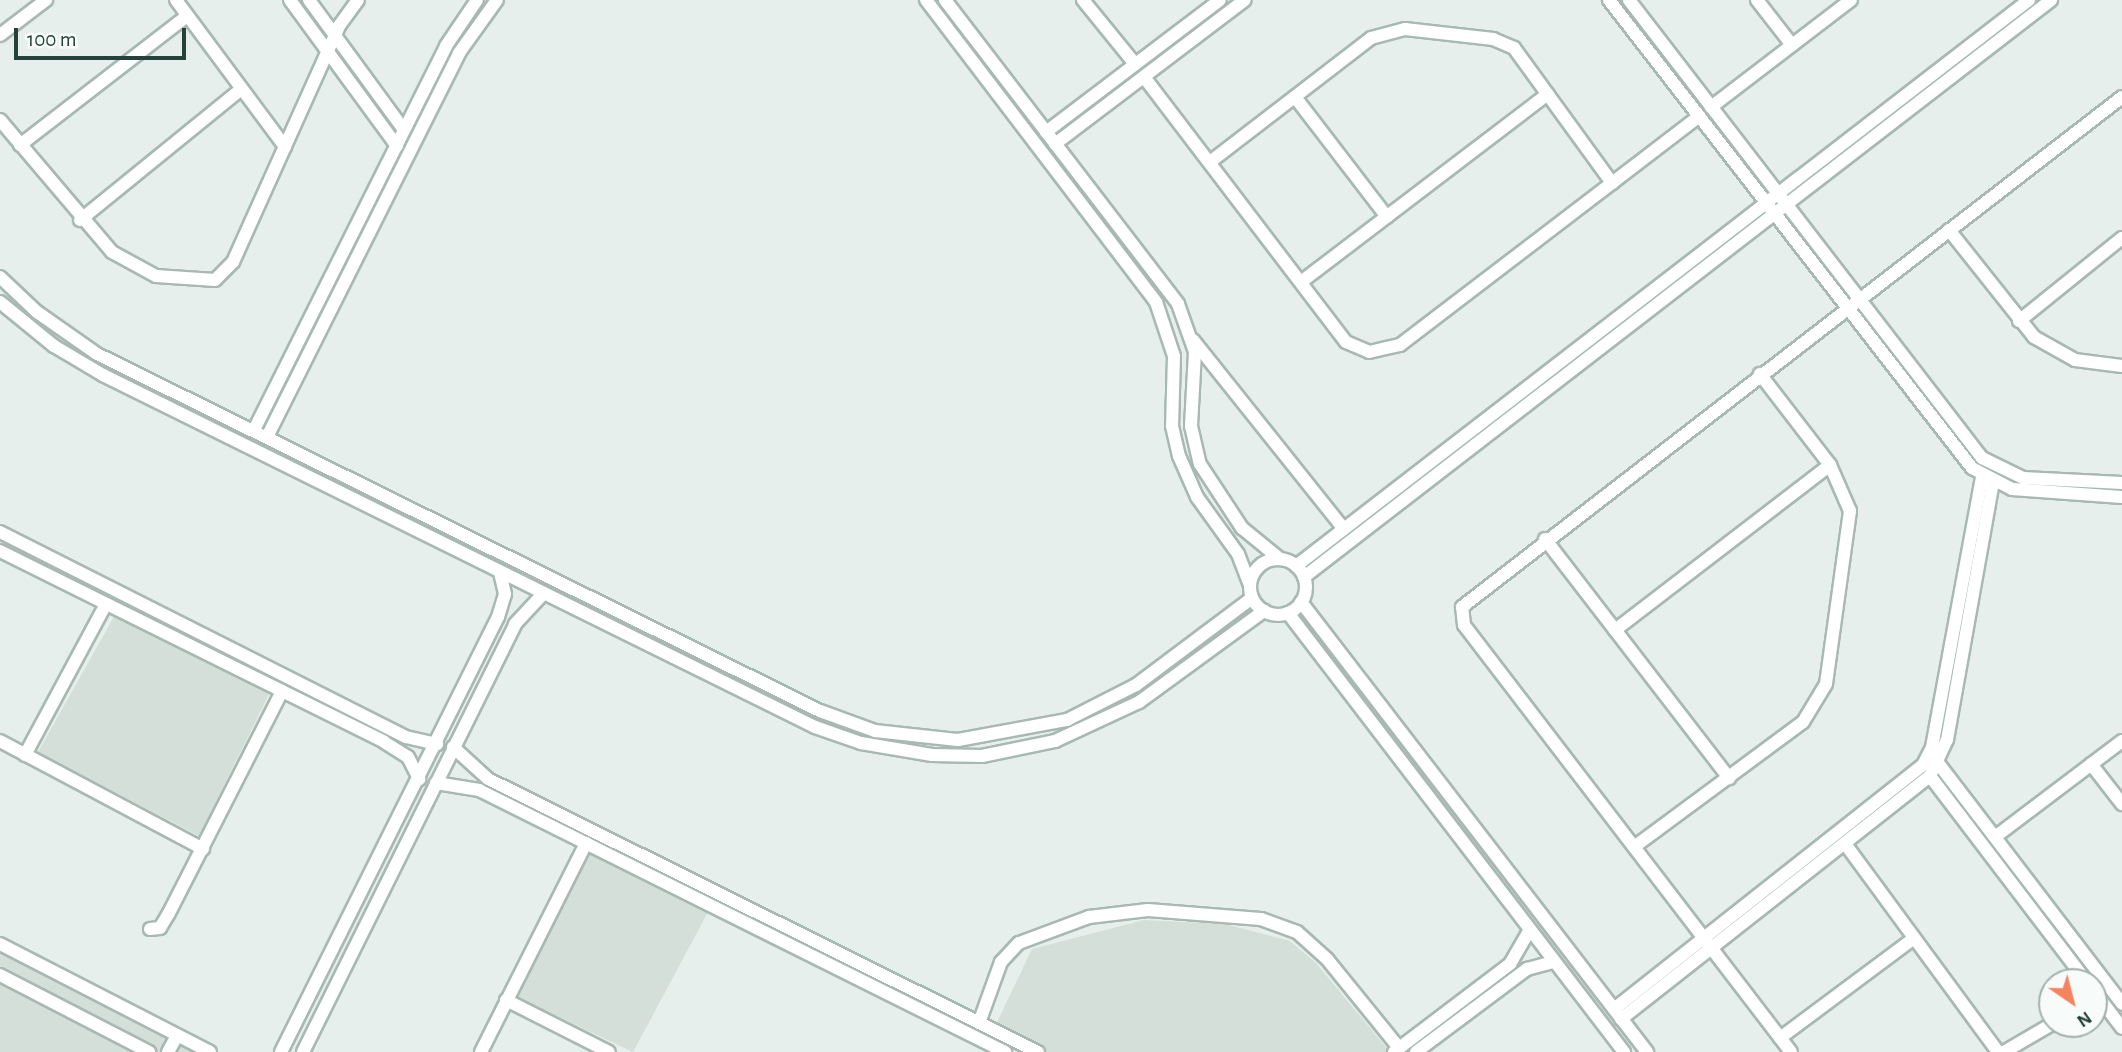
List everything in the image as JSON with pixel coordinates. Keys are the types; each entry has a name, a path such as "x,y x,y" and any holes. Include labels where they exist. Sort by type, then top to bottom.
{"street":[{"path":"0,35 29,5 46,0"},
{"path":"176,0 285,147"},
{"path":"290,0 397,146"},
{"path":"309,0 404,130"},
{"path":"0,120 80,220 112,252 140,270 176,280 215,280 233,262 335,35 358,0"},
{"path":"254,430 454,31 477,0"},
{"path":"268,437 459,53 497,0"},
{"path":"926,0 1163,316 1174,356 1172,426 1179,456 1197,497 1238,554 1251,592 1264,611"},
{"path":"945,0 1178,304 1193,339 1344,529"},
{"path":"1083,0 1135,64"},
{"path":"1046,132 1220,0"},
{"path":"1055,144 1245,0"},
{"path":"1609,0 1699,116 1858,299 1982,458 2008,474 2122,483"},
{"path":"1629,0 1711,107 1847,307 1934,421 1982,476 1993,483 2022,491 2122,497"},
{"path":"1757,0 1792,45"},
{"path":"1711,107 1851,0"},
{"path":"1300,571 1776,204 2029,0"},
{"path":"1647,1052 1301,602 1300,571 1344,529 2051,0"},
{"path":"20,145 187,16"},
{"path":"955,38 967,29"},
{"path":"1209,162 1371,38 1405,29 1501,41 1519,53 1612,183"},
{"path":"1144,77 1353,347 1369,352 1393,349 1699,116"},
{"path":"80,220 242,89"},
{"path":"1301,282 1548,94"},
{"path":"1295,97 1387,217"},
{"path":"1791,1052 1462,621 1468,599 2122,97"},
{"path":"1087,212 1100,202"},
{"path":"1949,230 2019,321 2064,356 2122,366"},
{"path":"2019,321 2122,238"},
{"path":"0,277 63,332 113,362 756,680 838,719 875,731 934,741 1006,735 1067,720 1119,695 1251,592 1262,564 1280,559"},
{"path":"0,302 54,346 103,375 815,727 884,748 956,756 1010,752 1073,735 1123,711 1264,611 1288,613 1301,602"},
{"path":"1193,339 1191,426 1200,464 1242,528 1280,559 1300,571"},
{"path":"103,375 113,362"},
{"path":"1634,848 1803,722 1826,684 1851,521 1845,492 1830,465 1760,374"},
{"path":"1934,421 1945,412"},
{"path":"1615,630 1830,465"},
{"path":"1816,861 1846,845 1930,776 1938,764 1964,612 1982,476"},
{"path":"1618,1014 1816,861 1923,765 1932,747 1993,483"},
{"path":"0,532 390,729 436,744"},
{"path":"1545,539 1729,778"},
{"path":"0,551 384,742 408,757 419,779"},
{"path":"281,1052 498,617 505,593 500,572"},
{"path":"76,589 82,575"},
{"path":"303,1052 515,624 543,594"},
{"path":"26,755 106,604"},
{"path":"1288,613 1624,1052"},
{"path":"498,617 515,624"},
{"path":"749,695 756,680"},
{"path":"150,929 162,925 204,849 282,691"},
{"path":"384,742 390,729"},
{"path":"0,741 204,849"},
{"path":"1995,837 2122,741"},
{"path":"453,747 493,782 1038,1052"},
{"path":"1938,764 2036,891 2117,986 2122,1003"},
{"path":"2091,764 2122,804"},
{"path":"1930,776 2077,968"},
{"path":"487,794 493,782"},
{"path":"436,783 487,794 1005,1052"},
{"path":"481,1052 586,843"},
{"path":"1846,845 1998,1052"},
{"path":"2025,899 2036,891"},
{"path":"979,1023 1001,962 1019,943 1089,917 1148,910 1261,919 1297,932 1327,958 1397,1050 1517,957 1530,930"},
{"path":"1780,1038 1914,938"},
{"path":"0,944 209,1052"},
{"path":"1416,1052 1527,969 1553,962"},
{"path":"0,975 149,1052"},
{"path":"1495,975 1504,986"},
{"path":"506,1000 609,1052"},
{"path":"2108,1011 2122,1028"},
{"path":"299,1020 314,1028"},
{"path":"2004,1052 2038,1032"},
{"path":"168,1052 177,1036"}],"shaded area":[{"path":"121,604 276,680 199,836 38,752"},
{"path":"591,838 715,899 633,1052 516,997"},
{"path":"1144,920 1225,924 1290,941 1316,963 1390,1052 1024,1052 991,1035 1032,949"},
{"path":"0,953 196,1052 0,1052"}]}
